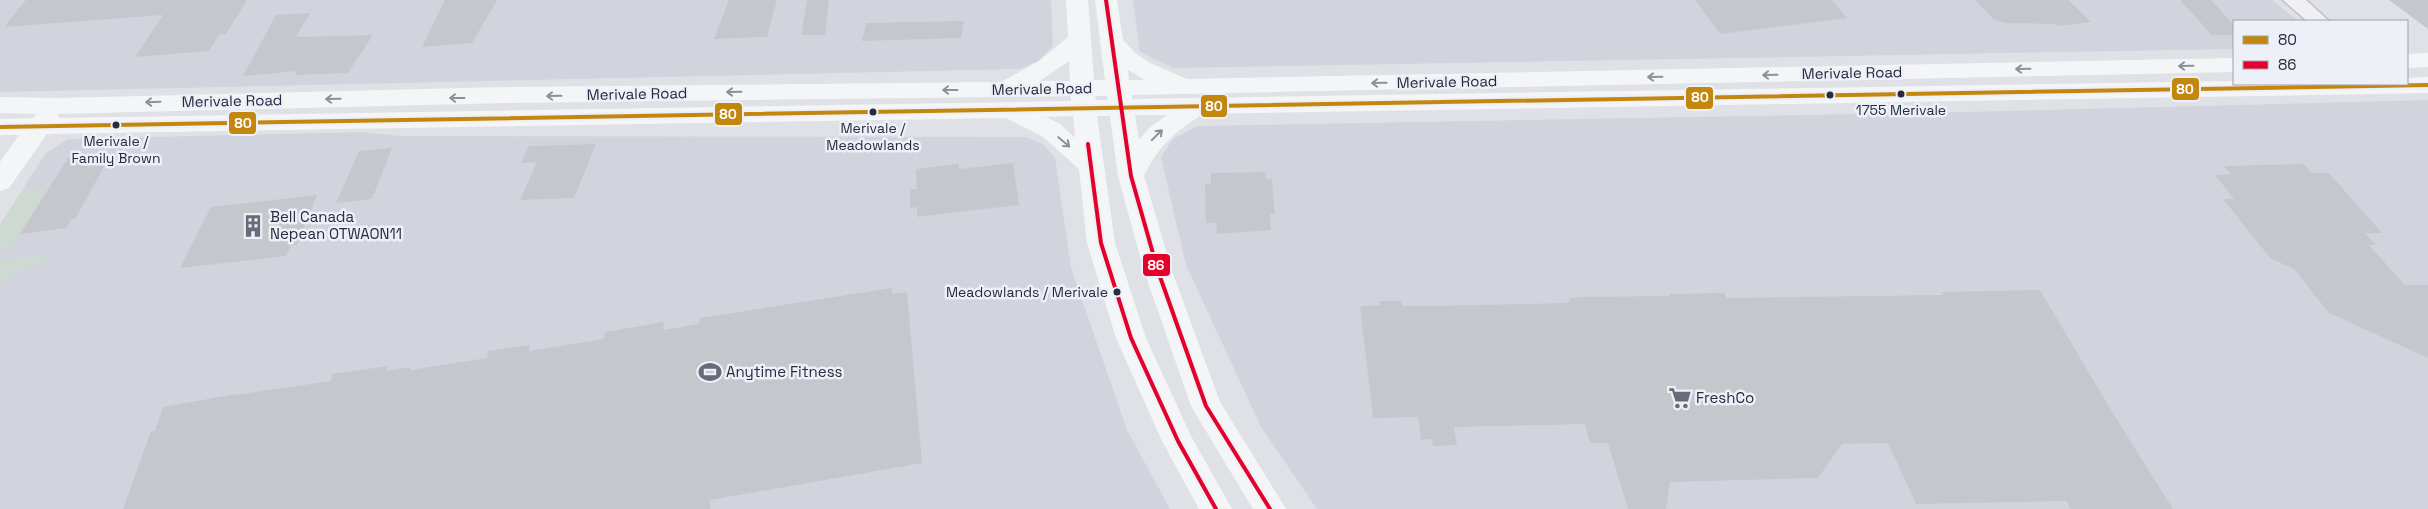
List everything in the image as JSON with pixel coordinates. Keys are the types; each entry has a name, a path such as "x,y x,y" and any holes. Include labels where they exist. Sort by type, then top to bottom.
{"main road":[{"path":"1077,0 1084,99 1102,243 1131,338 1178,442 1216,509"},
{"path":"1106,0 1114,44 1131,176 1158,271 1206,406 1270,509"},
{"path":"1080,38 1062,56 1003,100 1041,124 1091,166"},
{"path":"1114,44 1121,55 1146,70 1170,81 1195,97 1157,133 1141,154 1131,176"},
{"path":"2408,61 2428,60"},
{"name":"Merivale Road","path":"1971,82 2233,64"},
{"name":"Merivale Road","path":"0,127 1003,100 1945,82 2233,84"},
{"name":"Merivale Road","path":"2408,85 2428,85"},
{"name":"Merivale Road","path":"0,105 58,106 506,95 1003,100"},
{"path":"0,182 40,126 58,106"}],"street":[{"path":"2293,0 2318,20"}],"shaded area":[{"path":"0,0 1051,0 1053,46 1038,61 1019,69 0,92"},
{"path":"1133,0 2272,0 2297,20 2233,20 2233,49 1173,68 1140,52"},
{"path":"2428,100 2428,509 1317,509 1261,427 1186,265 1161,157 1173,139 1198,126 1968,112"},
{"path":"360,132 400,136 1026,137 1044,145 1055,158 1071,268 1127,430 1170,509 0,509 0,225 45,154 68,139"},
{"path":"47,189 10,247 0,248 0,225 22,191"},
{"path":"47,255 48,257 43,261 0,281 0,260"}],"building":[{"path":"26,0 247,0 226,34 219,35 209,51 135,57 163,15 4,27"},
{"path":"445,0 497,0 472,43 422,47"},
{"path":"729,0 777,0 767,37 714,39"},
{"path":"807,0 829,0 825,35 801,35"},
{"path":"1695,0 1832,0 1847,18 1720,34"},
{"path":"1975,0 2068,0 2091,22 2057,26 2054,24 2005,23 1994,20"},
{"path":"2180,0 2211,0 2233,24 2233,35 2212,35"},
{"path":"2389,0 2428,0 2428,29"},
{"path":"310,13 296,37 373,35 348,73 295,75 297,71 243,76 276,15"},
{"path":"964,21 961,38 862,41 866,23"},
{"path":"596,144 574,198 520,200 537,162 521,163 529,146"},
{"path":"392,148 372,199 336,203 359,151"},
{"path":"105,154 104,156 110,156 75,219 72,219 66,228 20,234 68,158"},
{"path":"1013,163 1019,205 917,217 917,207 910,208 910,189 917,189 916,169 959,164 959,169"},
{"path":"2304,164 2312,173 2329,173 2382,233 2365,233 2376,245 2369,245 2405,285 2428,285 2428,358 2329,313 2294,269 2270,258 2223,199 2234,199 2215,175 2231,174 2224,166"},
{"path":"1265,172 1267,179 1272,179 1275,214 1270,214 1271,230 1217,234 1216,223 1206,223 1205,184 1211,184 1211,173"},
{"name":"Bell Canada Nepean OTWAON11","path":"317,195 297,245 291,245 286,256 180,268 211,207"},
{"path":"892,288 892,294 907,292 922,463 710,500 710,509 123,509 151,431 155,431 163,407 236,394 331,381 332,374 388,366 386,371 411,367 410,370 487,358 488,351 530,345 529,351 604,339 605,332 664,322 663,330 699,324 700,318"},
{"path":"2040,290 2111,410 2173,509 2071,509 2066,501 1916,504 1888,443 1842,444 1818,478 1670,482 1666,509 1628,509 1608,443 1590,443 1585,424 1454,427 1457,445 1433,446 1432,439 1421,440 1418,417 1373,418 1360,306 1380,305 1379,301 1401,301 1402,306 1568,303 1570,298 1578,297 1670,296 1669,294 1724,293 1727,298 1943,295 1942,292"}],"transit line":[{"name":"86","path":"1106,0 1131,176 1158,271 1206,406 1270,509"},
{"name":"80","path":"0,127 2428,85"},
{"name":"86","path":"1088,144 1101,243 1131,338 1178,441 1216,509"}],"place":[{"name":"1755 Merivale","path":"1901,94"},
{"name":"Merivale / Meadowlands","path":"873,112"},
{"name":"Merivale / Family Brown","path":"116,125"},
{"name":"Bell Canada Nepean OTWAON11","path":"253,226"},
{"name":"Meadowlands / Merivale","path":"1117,292"},
{"name":"Anytime Fitness","path":"710,372"},
{"name":"FreshCo","path":"1680,398"}]}
